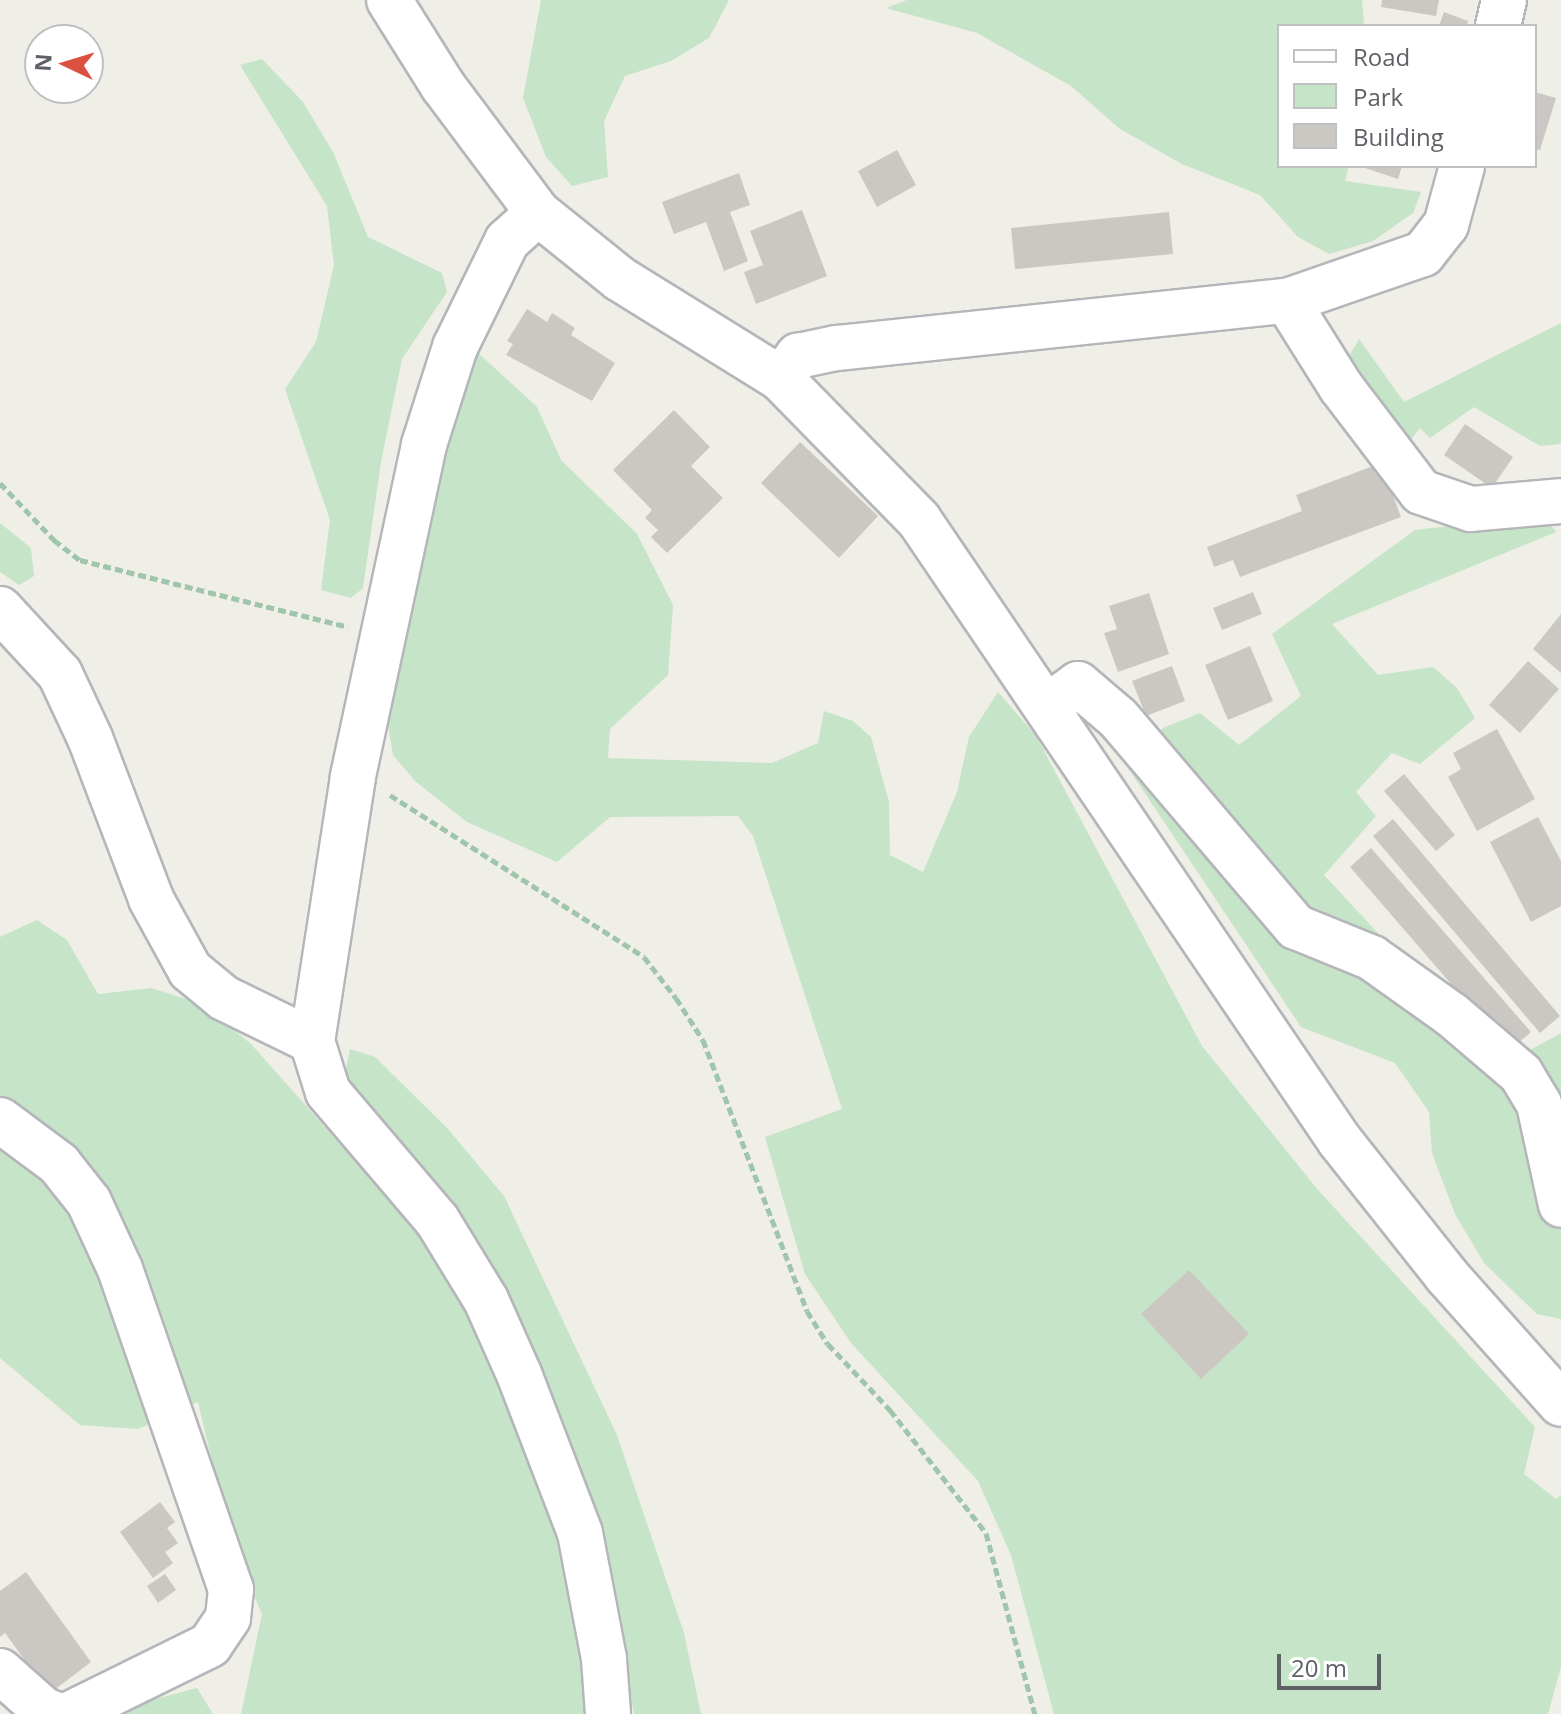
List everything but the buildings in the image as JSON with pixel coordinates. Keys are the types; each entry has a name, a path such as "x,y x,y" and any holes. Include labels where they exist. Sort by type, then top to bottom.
{"street":[{"path":"389,0 443,86 538,213 620,279 781,379 919,520 1048,706 1340,1141 1447,1276 1561,1404"},
{"path":"1498,24 1504,0"},
{"path":"781,379 798,356 837,348 1287,301 1423,254 1446,225 1461,168"},
{"path":"538,213 507,241 455,347 424,445 380,634 353,777 312,1041 328,1092 437,1220 486,1300 519,1374 580,1533 604,1659 608,1714"},
{"path":"1287,301 1341,387 1421,492 1471,509 1561,501"},
{"path":"0,609 60,674 90,738 151,899 190,970 224,998 312,1041"},
{"path":"1048,706 1078,684 1118,718 1296,927 1372,958 1452,1015 1521,1074 1539,1104 1561,1205"},
{"path":"0,1120 59,1164 89,1202 120,1269 231,1589 228,1618 210,1645 70,1714"},
{"path":"0,1671 44,1710 55,1714"}],"path":[{"path":"0,483 54,540 80,560 380,634"},
{"path":"353,777 387,793 644,957 676,998 703,1040 807,1311 828,1344 890,1410 986,1533 1035,1714"}],"green space":[{"path":"541,0 729,0 709,38 671,61 625,76 604,121 608,177 572,186 546,157 523,98"},
{"path":"907,0 1362,0 1364,24 1277,24 1277,168 1348,168 1345,181 1421,192 1413,213 1373,241 1329,254 1298,237 1260,195 1182,164 1120,129 1071,86 977,33 886,8"},
{"path":"262,59 303,102 333,152 368,237 442,273 447,292 402,359 381,462 363,588 351,598 321,590 330,520 285,389 316,342 334,265 327,206 240,65"},
{"path":"1561,323 1561,444 1540,446 1474,407 1430,438 1420,428 1408,443 1344,365 1359,339 1404,402"},
{"path":"475,350 537,407 561,460 637,534 673,605 668,675 610,729 608,758 772,763 818,743 824,711 853,721 871,737 889,802 890,855 923,872 957,792 969,737 998,692 1036,736 1202,1046 1318,1190 1535,1427 1524,1474 1556,1499 1561,1495 1561,1667 1548,1714 1054,1714 1011,1555 978,1481 851,1343 805,1274 765,1137 842,1109 753,836 738,816 610,817 557,862 467,822 415,781 393,755 386,713 454,407"},
{"path":"1544,515 1556,532 1332,624 1378,675 1433,667 1457,688 1475,718 1420,764 1392,753 1356,792 1376,816 1324,875 1501,1066 1561,1033 1561,1319 1537,1314 1484,1263 1455,1214 1432,1153 1429,1112 1395,1063 1301,1027 1126,765 1163,728 1200,713 1239,745 1301,696 1272,634 1415,530"},
{"path":"0,523 31,548 34,576 19,585 0,572"},
{"path":"37,920 67,940 98,994 151,988 199,1003 250,1043 435,1251 538,1453 561,1540 589,1714 241,1714 262,1614 231,1542 198,1402 138,1429 80,1425 0,1358 0,937"},
{"path":"350,1049 375,1057 448,1129 504,1196 617,1435 684,1633 701,1714 634,1714 616,1624 494,1287 440,1188 344,1078"},
{"path":"197,1688 213,1714 117,1714 137,1704"}]}
